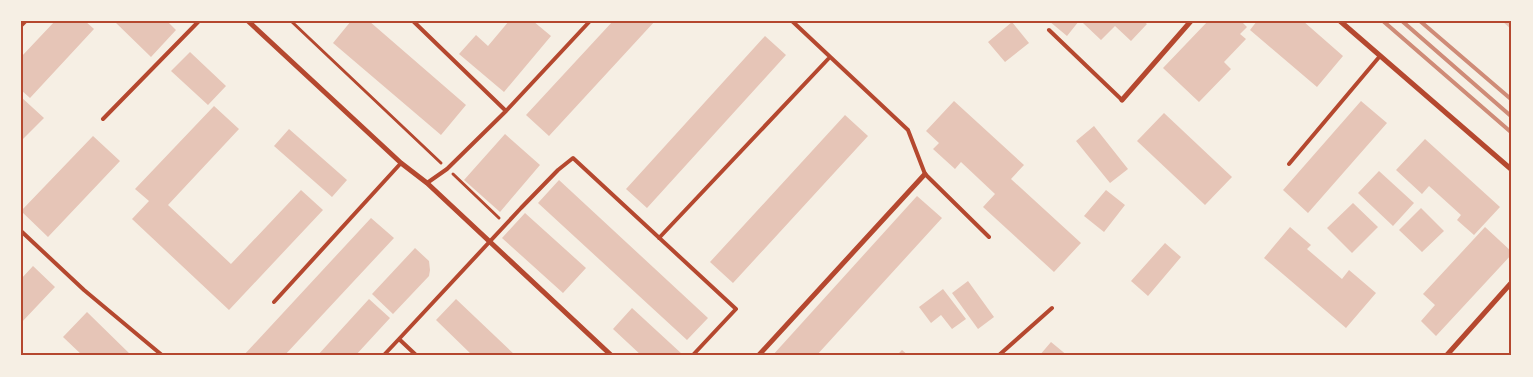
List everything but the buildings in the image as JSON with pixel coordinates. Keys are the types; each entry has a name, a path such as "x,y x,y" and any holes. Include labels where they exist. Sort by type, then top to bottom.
{"street":[{"path":"21,25 25,21"},
{"path":"248,21 427,183 612,356"},
{"path":"1122,100 1191,21"},
{"path":"1340,21 1512,170"},
{"path":"758,356 925,174"},
{"path":"1446,356 1512,282"}],"lane":[{"path":"103,119 199,21"},
{"path":"414,21 506,111"},
{"path":"427,183 448,169 506,111 590,21"},
{"path":"792,21 908,130 925,174 989,237"},
{"path":"1049,30 1122,100"},
{"path":"1289,164 1380,56"},
{"path":"660,238 830,57"},
{"path":"383,356 558,170 573,158 736,309 692,356"},
{"path":"274,302 402,162"},
{"path":"21,231 84,290 163,356"},
{"path":"998,356 1052,308"},
{"path":"399,339 417,356"}],"path":[{"path":"291,21 500,219 495,236"}],"railway":[{"path":"1383,21 1512,133"},
{"path":"1402,21 1512,117"},
{"path":"1420,21 1512,100"}]}
